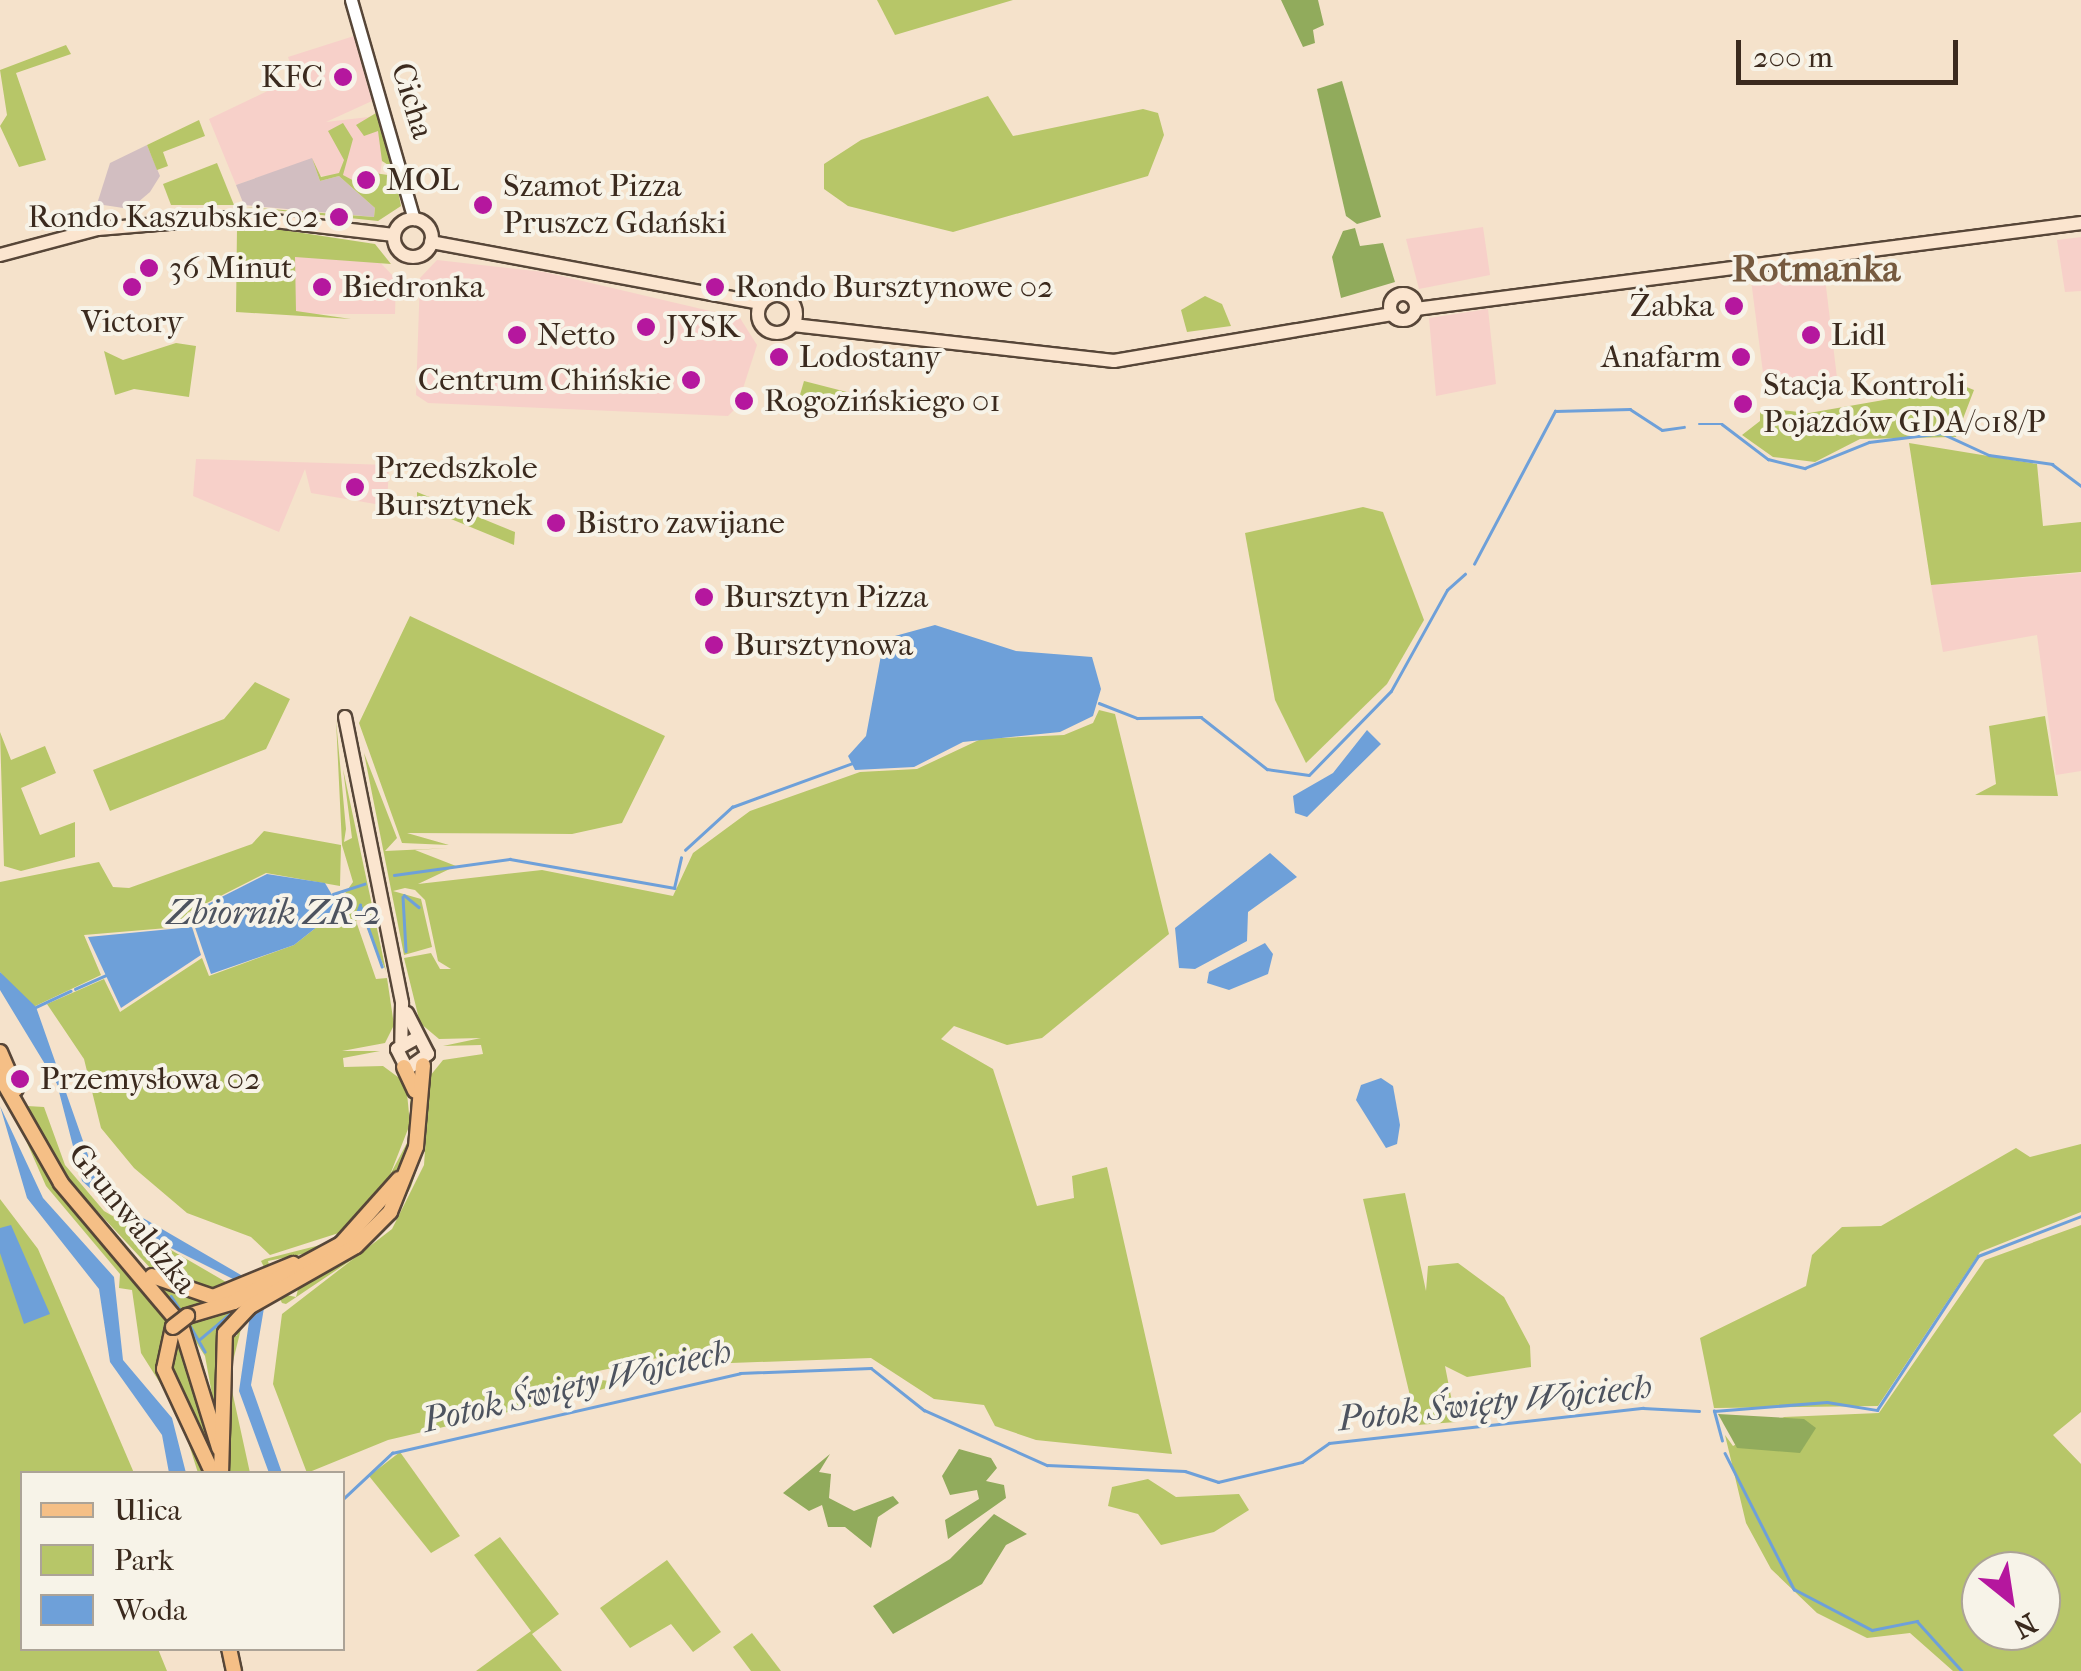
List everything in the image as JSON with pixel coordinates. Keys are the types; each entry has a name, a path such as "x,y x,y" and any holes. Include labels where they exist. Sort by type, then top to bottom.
{"main road":[{"path":"0,255 98,229 224,218 394,236 414,219 431,242 725,301 761,303 784,296 795,319 820,326 929,347 1114,361 1367,317 1391,310 1401,294 1416,305 2081,223"},
{"path":"394,236 409,256 431,242"},
{"path":"725,301 758,318 774,333 795,319"},
{"path":"758,318 761,303"},
{"path":"1391,310 1407,319 1416,305"},
{"path":"138,1268 186,1295 234,1303 366,1239 402,1194 411,1163 422,1066 428,1050 417,1038 402,1002 349,717"},
{"path":"402,1002 404,1067 420,1100"},
{"path":"401,1042 417,1038"},
{"name":"Grunwaldzka","path":"0,1052 30,1128"},
{"path":"404,1067 422,1066"},
{"name":"Grunwaldzka","path":"0,1076 67,1190 138,1268 181,1324 210,1402 218,1471"},
{"path":"216,1471 164,1369 172,1327 187,1316 234,1303 312,1260 366,1224 411,1163"},
{"path":"219,1471 227,1422 218,1355 234,1303"}],"street":[{"name":"Cicha","path":"351,0 414,219"}],"shaded area":[{"path":"354,36 372,101 326,122 377,116 385,141 375,208 339,176 265,175 236,185 209,119 284,83 294,74 288,57"},
{"path":"147,145 160,176 150,192 130,209 97,204 110,163"},
{"path":"312,158 320,181 339,176 375,208 374,217 244,205 236,185"},
{"path":"1483,227 1490,275 1419,289 1406,239"},
{"path":"2081,237 2081,291 2065,292 2057,240"},
{"path":"291,242 370,252 396,279 395,314 287,314"},
{"path":"437,260 544,272 740,318 757,345 737,407 728,416 428,403 416,395 420,278"},
{"path":"1824,270 1837,378 1765,388 1751,280"},
{"path":"1488,309 1496,384 1436,396 1429,318"},
{"path":"196,459 389,465 387,506 311,493 305,469 279,532 193,496"},
{"path":"2081,573 2081,771 2056,775 2037,635 1943,652 1931,585"}],"green space":[{"path":"877,0 1013,0 895,35"},
{"path":"1281,0 1318,0 1324,25 1313,30 1315,43 1303,47"},
{"path":"66,45 71,54 16,73 46,160 19,167 0,126 7,115 0,70"},
{"path":"1342,81 1381,217 1357,224 1346,216 1317,89"},
{"path":"988,96 1013,136 1143,109 1158,113 1164,135 1148,176 953,232 848,206 824,189 824,164 861,140"},
{"path":"376,113 393,168 382,161 378,131 364,136 356,125"},
{"path":"199,120 205,136 163,152 168,166 157,170 147,145"},
{"path":"343,123 353,139 343,175 371,190 374,173 395,176 401,206 378,221 245,207 374,217 375,208 339,176 320,181 312,158 321,177 339,173 344,160 328,131"},
{"path":"217,163 234,205 171,205 163,184"},
{"path":"263,227 375,244 391,264 295,257 296,311 351,319 236,312 237,228"},
{"path":"1355,228 1360,246 1383,243 1395,282 1341,298 1332,257 1343,231"},
{"path":"1205,296 1222,304 1231,326 1187,332 1181,310"},
{"path":"176,343 196,346 189,397 134,389 115,395 104,351 123,360"},
{"path":"804,381 874,399 870,415 795,412"},
{"path":"1964,386 1974,390 1956,437 1860,439 1815,462 1773,457 1742,435 1760,421 1760,408 1809,413"},
{"path":"1909,443 2037,464 2043,526 2081,522 2081,572 1931,585"},
{"path":"417,492 515,532 514,545 417,505"},
{"path":"1363,507 1383,512 1424,620 1387,684 1306,763 1275,700 1245,533"},
{"path":"410,616 665,736 622,823 572,834 407,833 449,845 402,843 359,723"},
{"path":"255,682 290,699 266,749 110,811 93,770 224,719"},
{"path":"1099,710 1115,714 1169,934 1042,1038 1007,1045 954,1026 941,1039 993,1069 1037,1206 1074,1198 1072,1176 1107,1167 1172,1454 1036,1440 995,1426 984,1405 934,1399 871,1358 705,1364 671,1355 594,1372 589,1378 621,1383 594,1392 388,1440 306,1471 273,1384 282,1314 392,1229 424,1165 430,1076 443,1060 483,1054 481,1045 443,1046 481,1038 439,1039 420,1023 404,958 431,953 440,969 451,969 438,961 425,900 415,890 405,888 393,891 421,899 432,947 404,955 364,753 397,838 385,851 450,848 415,850 456,866 418,884 542,870 673,896 693,853 750,811 860,772 917,769 981,739 1064,735 1093,723"},
{"path":"2045,716 2058,796 1975,795 1996,784 1989,726"},
{"path":"336,720 344,842 352,838 343,769 386,971 361,915 356,921 376,979 387,978 394,1025 385,1043 342,1051 380,1051 343,1058 344,1067 383,1066 406,1083 410,1124 386,1185 345,1231 270,1255 251,1237 187,1213 134,1168 101,1128 84,1059 47,1004 104,979 120,1012 202,958 209,976 294,945 327,919 353,882 342,845"},
{"path":"0,732 11,760 45,746 56,773 21,788 40,835 75,822 75,857 21,871 4,866"},
{"path":"264,831 341,845 340,886 266,873 187,913 191,926 84,935 101,975 29,1009 0,972 0,882 99,862 113,887 129,888 252,844"},
{"path":"425,1084 426,1126 421,1156 411,1187 393,1219 356,1257 286,1304 282,1303 261,1261 328,1243 373,1207 409,1139 411,1086 411,1140 385,1194 353,1230 322,1250 268,1261 272,1275 289,1269 276,1283 358,1238 403,1182 391,1205 354,1244 278,1286 281,1294 296,1297 300,1282 354,1252 402,1201 421,1149"},
{"path":"27,1106 44,1107 65,1165 104,1211 226,1282 237,1295 243,1321 229,1377 250,1471 227,1471 222,1358 229,1333 237,1336 239,1311 215,1351 221,1443 205,1356 160,1286 205,1301 230,1296 226,1287 193,1292 153,1271 73,1185"},
{"path":"13,1111 65,1194 183,1336 204,1392 211,1455 169,1368 167,1350 178,1349 170,1322 159,1369 207,1471 197,1471 179,1413 141,1353 132,1290 119,1288 120,1274 46,1186"},
{"path":"2081,1144 2081,1212 1980,1252 1878,1406 1714,1408 1700,1338 1806,1286 1812,1255 1842,1227 1881,1226 2016,1148 2030,1157"},
{"path":"1405,1193 1426,1291 1428,1266 1458,1263 1504,1297 1530,1346 1531,1367 1467,1377 1445,1366 1456,1422 1417,1425 1363,1199"},
{"path":"0,1199 38,1249 133,1471 20,1471 20,1651 159,1651 167,1671 0,1671"},
{"path":"2081,1225 2081,1412 2053,1435 2081,1464 2081,1671 1953,1671 1910,1633 1867,1638 1817,1613 1771,1569 1746,1523 1725,1435 1733,1446 1784,1417 1879,1413 1985,1260"},
{"path":"1718,1414 1804,1419 1816,1428 1800,1453 1737,1448"},
{"path":"959,1449 991,1458 997,1468 986,1481 1004,1485 1006,1498 948,1539 945,1520 979,1499 977,1490 950,1495 942,1476"},
{"path":"400,1452 460,1536 431,1553 369,1476"},
{"path":"830,1454 819,1472 831,1474 829,1498 854,1511 893,1496 899,1503 878,1517 871,1548 845,1527 828,1527 822,1505 809,1511 783,1493"},
{"path":"1148,1479 1176,1497 1239,1494 1249,1510 1214,1532 1161,1545 1138,1514 1108,1506 1112,1487"},
{"path":"994,1514 1027,1534 1006,1545 982,1584 893,1634 873,1606 950,1559"},
{"path":"500,1537 559,1614 532,1634 562,1671 476,1671 531,1631 474,1555"},
{"path":"667,1560 721,1632 693,1652 671,1624 630,1648 600,1608"},
{"path":"752,1633 781,1671 751,1671 733,1647"}],"water":[{"path":"935,625 1016,651 1092,657 1101,689 1093,716 1060,732 963,742 914,767 855,770 848,756 866,736 884,639"},
{"path":"1367,730 1381,744 1307,817 1295,813 1293,796 1333,773"},
{"path":"1270,853 1297,877 1248,912 1247,941 1195,969 1179,968 1175,928"},
{"name":"Zbiornik ZR-2","path":"267,874 325,883 335,900 327,919 294,945 211,974 190,913"},
{"name":"Zbiornik ZR-2","path":"192,927 201,955 121,1008 88,937"},
{"path":"1265,943 1273,954 1268,974 1229,990 1207,983 1209,972"},
{"path":"0,972 36,1007 96,1178 143,1218 253,1282 264,1308 251,1385 281,1471 268,1471 239,1391 251,1308 235,1280 141,1233 82,1181 57,1084 0,990"},
{"path":"1381,1078 1393,1086 1400,1125 1397,1144 1386,1148 1356,1100 1361,1085"},
{"path":"0,1106 43,1198 114,1277 123,1360 172,1418 185,1471 169,1471 162,1435 110,1362 99,1289 27,1198"},
{"path":"11,1225 50,1314 24,1324 0,1253 0,1228"}],"waterway":[{"path":"1474,564 1555,411 1630,409 1662,430 1684,427"},
{"path":"1699,424 1722,424 1768,459 1805,468 1869,442 1941,433 1989,455 2052,464 2081,486"},
{"path":"1099,703 1137,718 1201,717 1267,769 1309,775 1391,691 1447,590 1465,574"},
{"path":"685,850 732,807 853,763"},
{"path":"394,875 510,859 674,888 681,858"},
{"path":"333,894 364,884"},
{"path":"404,895 419,907"},
{"path":"403,897 406,951"},
{"path":"355,918 360,905"},
{"path":"361,907 382,966"},
{"path":"75,989 106,975"},
{"path":"36,1007 71,991"},
{"name":"Potok Święty Wojciech","path":"1722,1441 1714,1411 1827,1402 1877,1410 1978,1256 2081,1216"},
{"path":"171,1296 181,1311"},
{"path":"200,1339 233,1311"},
{"path":"188,1322 205,1352"},
{"name":"Potok Święty Wojciech","path":"345,1497 392,1453 740,1373 871,1368 924,1410 1047,1465 1185,1471 1218,1482 1302,1462 1329,1443 1643,1408 1699,1411"},
{"path":"1725,1453 1794,1589 1872,1630 1917,1621 1962,1671"}],"place":[{"name":"KFC","path":"343,77"},
{"name":"MOL","path":"366,180"},
{"name":"Szamot Pizza Pruszcz Gdański","path":"483,205"},
{"name":"Rondo Kaszubskie 02","path":"339,217"},
{"name":"36 Minut","path":"149,268"},
{"name":"Victory","path":"132,287"},
{"name":"Biedronka","path":"322,287"},
{"name":"Rondo Bursztynowe 02","path":"715,287"},
{"name":"Żabka","path":"1734,306"},
{"name":"JYSK","path":"646,327"},
{"name":"Netto","path":"517,335"},
{"name":"Lidl","path":"1811,335"},
{"name":"Lodostany","path":"779,357"},
{"name":"Anafarm","path":"1741,357"},
{"name":"Centrum Chińskie","path":"691,380"},
{"name":"Rogozińskiego 01","path":"744,401"},
{"name":"Stacja Kontroli Pojazdów GDA/018/P","path":"1743,404"},
{"name":"Przedszkole Bursztynek","path":"355,487"},
{"name":"Bistro zawijane","path":"556,523"},
{"name":"Bursztyn Pizza","path":"704,597"},
{"name":"Bursztynowa","path":"714,645"},
{"name":"Przemysłowa 02","path":"20,1079"}],"district":[{"name":"Rotmanka","path":"1816,269"}]}
